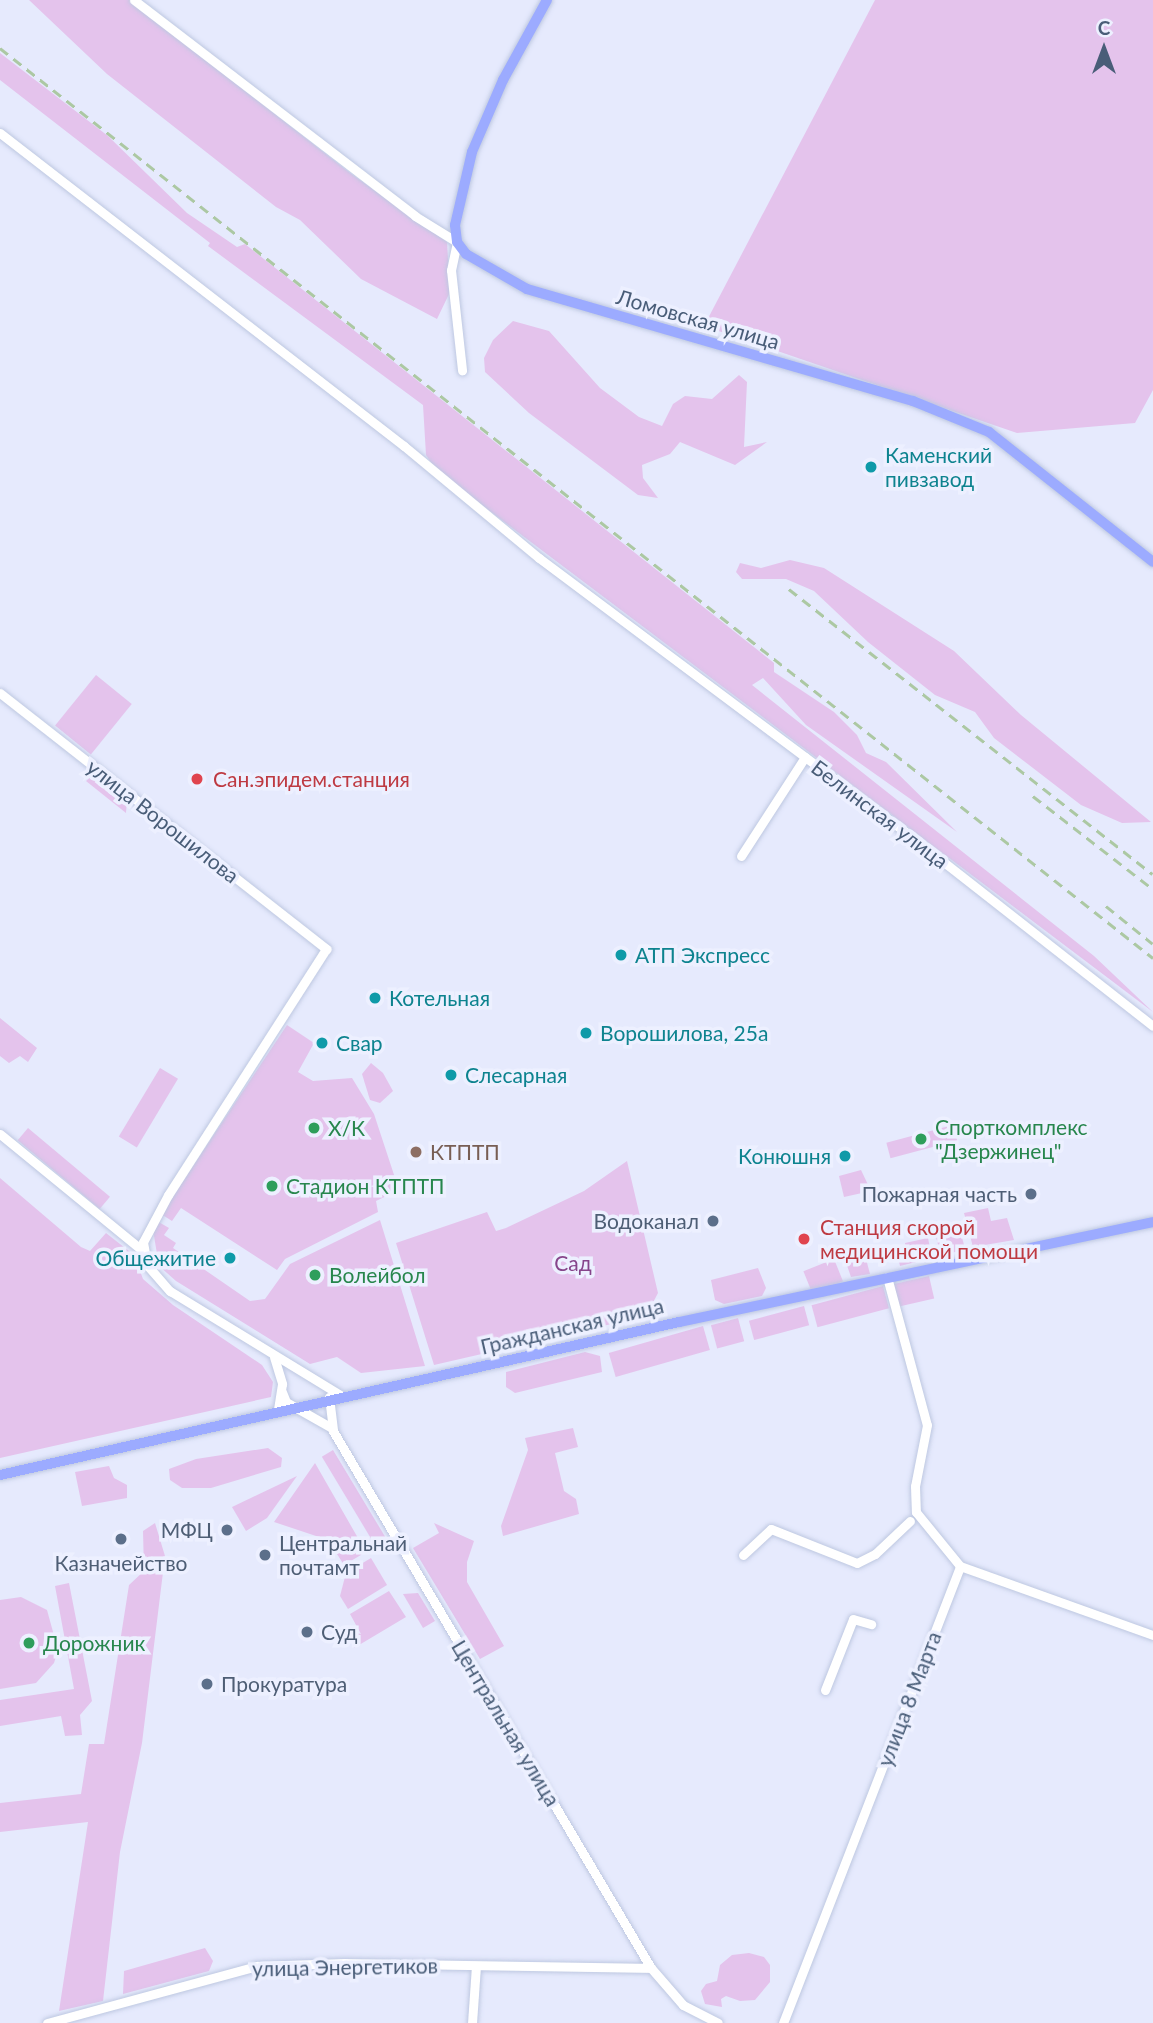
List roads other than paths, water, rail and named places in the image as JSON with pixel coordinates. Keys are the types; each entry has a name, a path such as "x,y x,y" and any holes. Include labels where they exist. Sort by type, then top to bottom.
{"main road":[{"path":"457,242 458,206 472,152 504,76 547,0"},
{"name":"Ломовская улица","path":"457,242 475,261 527,289 913,401 989,432 1153,562"},
{"name":"Гражданская улица","path":"0,1475 278,1410 313,1408 342,1396 1153,1222"}],"street":[{"path":"134,0 415,216 457,242 451,270 463,370"},
{"name":"Белинская улица","path":"0,133 404,446 539,558 805,757 1153,1026"},
{"name":"улица Ворошилова","path":"0,693 326,949 146,1230 144,1252"},
{"path":"741,856 805,757"},
{"path":"0,1134 144,1252 146,1265 170,1291 324,1388 342,1396"},
{"path":"887,1277 927,1425 915,1486 916,1512 960,1566 1153,1635"},
{"path":"273,1356 282,1392 294,1407"},
{"path":"324,1388 330,1399"},
{"path":"278,1410 282,1392"},
{"name":"Центральная улица","path":"330,1399 333,1431 651,1968 683,2005 718,2023"},
{"path":"313,1408 333,1431"},
{"path":"743,1555 771,1529 857,1563 875,1554 910,1521"},
{"name":"улица 8 Марта","path":"783,2023 960,1566"},
{"path":"825,1690 853,1619 871,1625"},
{"name":"улица Энергетиков","path":"47,2023 257,1966 345,1963 651,1968"},
{"path":"472,2023 476,1966"}],"railway":[{"path":"0,48 1153,958"},
{"path":"789,589 1153,874"},
{"path":"1033,796 1153,889"},
{"path":"1106,906 1153,944"}],"place":[{"name":"Каменский пивзавод","path":"871,467"},
{"name":"Сан.эпидем.станция","path":"197,779"},
{"name":"АТП Экспресс","path":"621,955"},
{"name":"Котельная","path":"375,998"},
{"name":"Ворошилова, 25а","path":"586,1033"},
{"name":"Свар","path":"322,1043"},
{"name":"Слесарная","path":"451,1075"},
{"name":"Х/К","path":"314,1128"},
{"name":"Спорткомплекс \"Дзержинец\"","path":"921,1139"},
{"name":"КТПТП","path":"416,1152"},
{"name":"Конюшня","path":"845,1156"},
{"name":"Стадион КТПТП","path":"272,1186"},
{"name":"Пожарная часть","path":"1031,1194"},
{"name":"Водоканал","path":"713,1221"},
{"name":"Станция скорой медицинской помощи","path":"804,1239"},
{"name":"Общежитие","path":"230,1258"},
{"name":"Волейбол","path":"315,1275"},
{"name":"МФЦ","path":"227,1530"},
{"name":"Казначейство","path":"121,1539"},
{"name":"Центральнай почтамт","path":"265,1555"},
{"name":"Суд","path":"307,1632"},
{"name":"Дорожник","path":"29,1643"},
{"name":"Прокуратура","path":"207,1684"}],"park label":[{"name":"Сад","path":"573,1263"}]}
